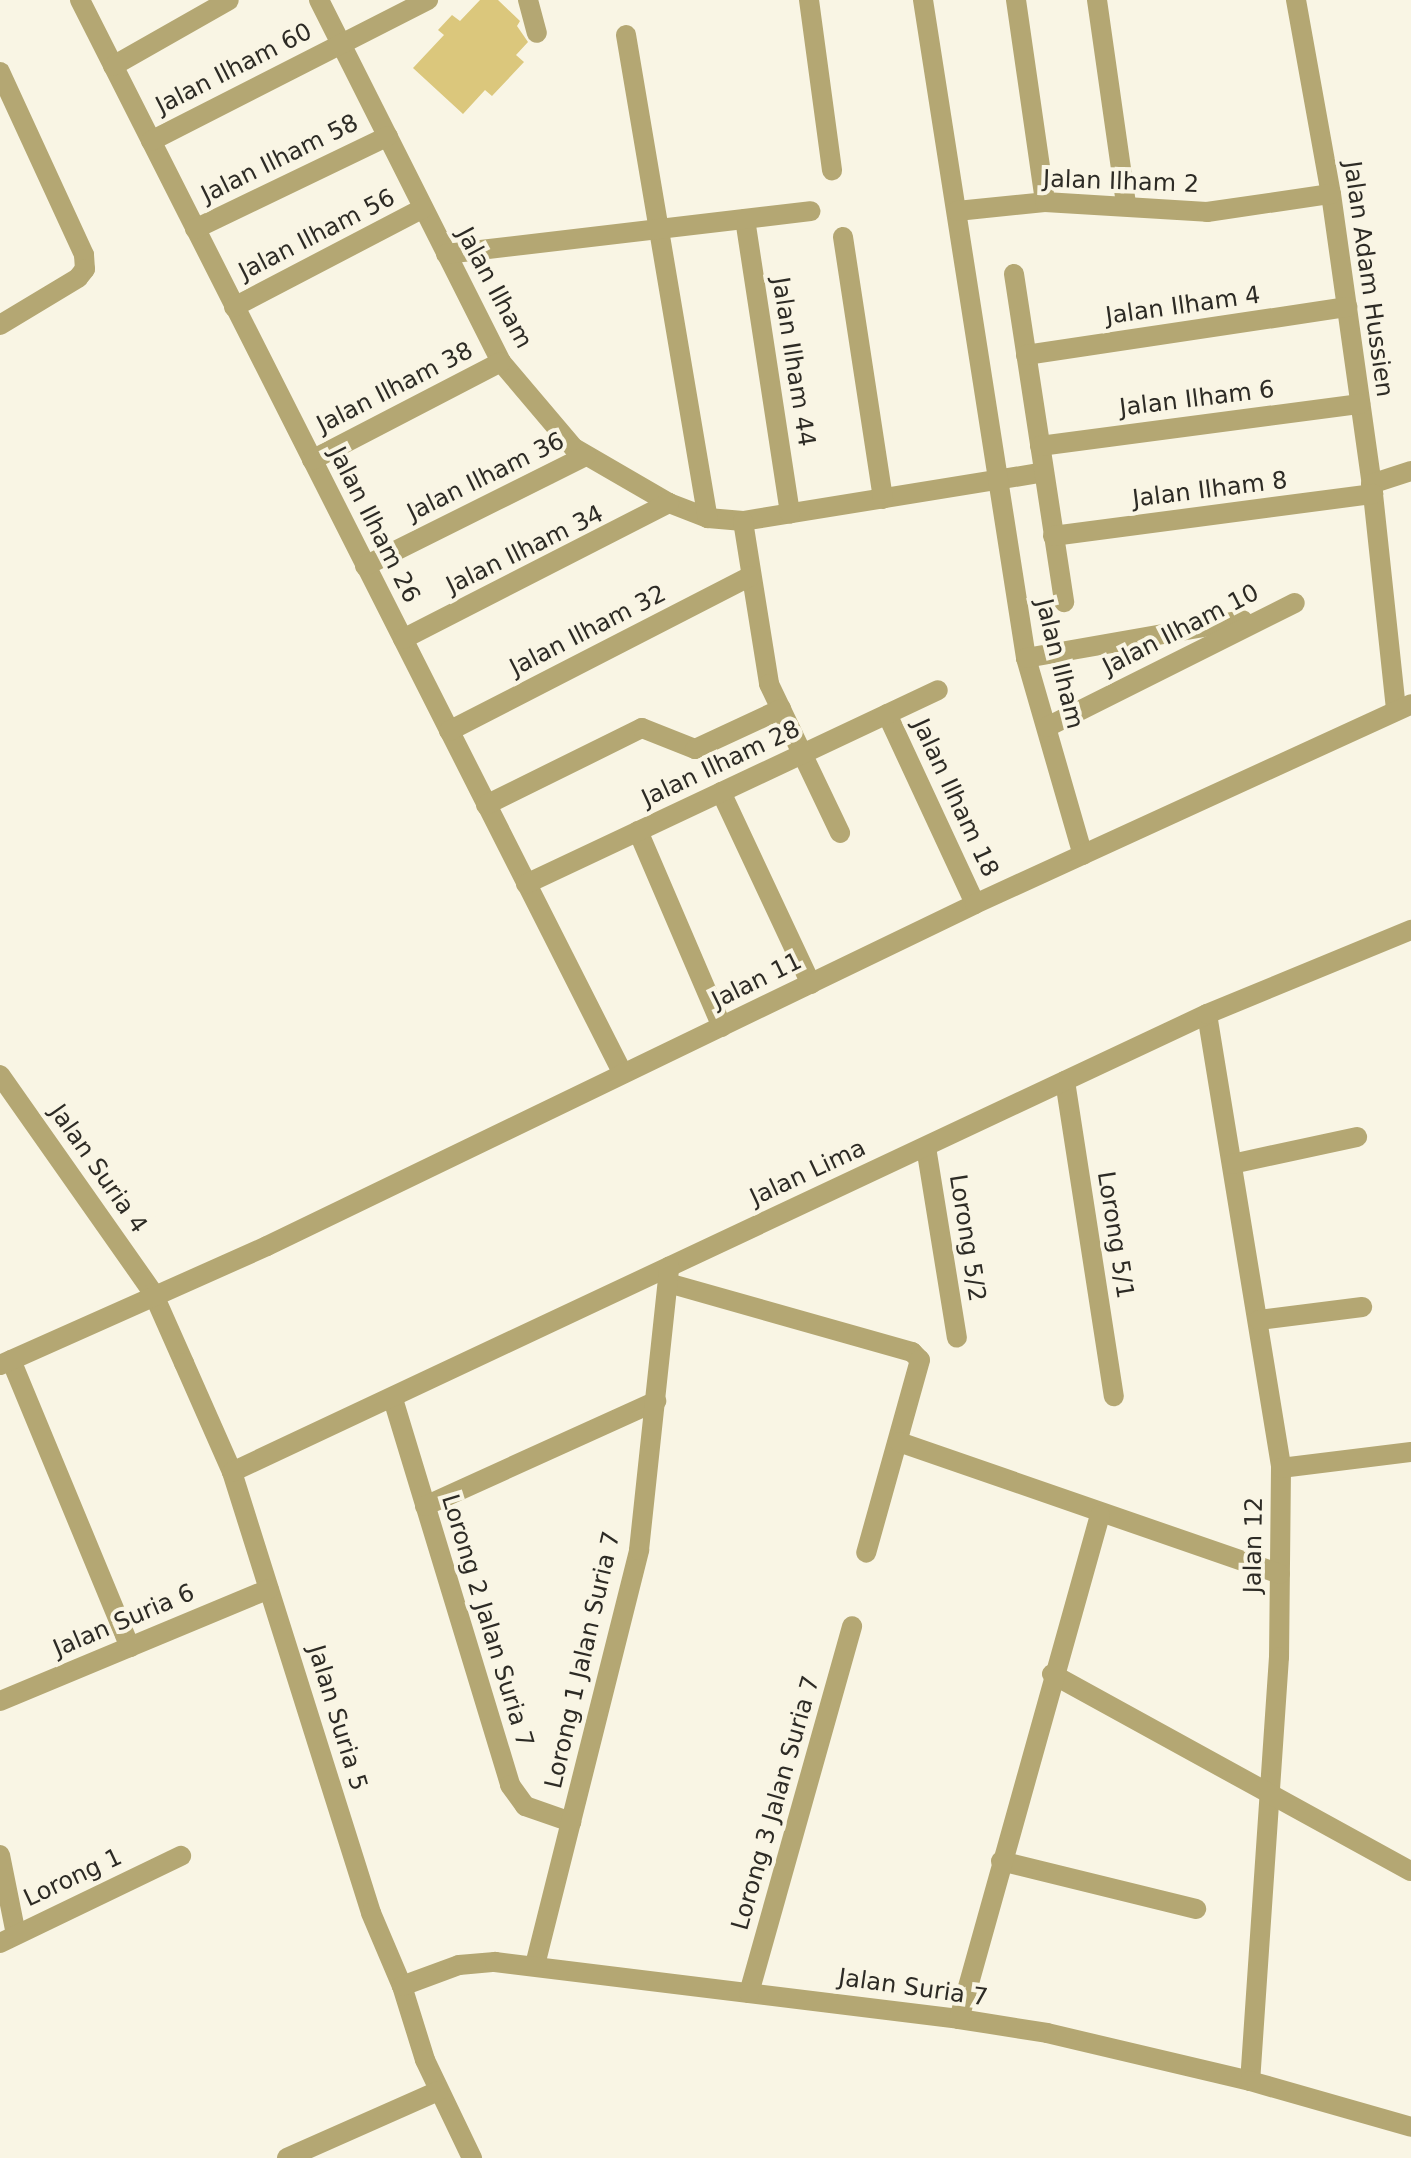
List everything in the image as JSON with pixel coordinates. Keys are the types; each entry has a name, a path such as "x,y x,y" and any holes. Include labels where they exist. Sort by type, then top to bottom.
{"street":[{"name":"Jalan Ilham 26","path":"80,0 623,1074"},
{"path":"113,66 229,0"},
{"name":"Jalan Ilham","path":"319,0 501,362 586,456 669,503 708,518 743,521 997,481"},
{"path":"528,0 537,33"},
{"path":"809,0 832,170"},
{"name":"Jalan Ilham","path":"923,0 1026,658 1083,855"},
{"path":"1016,0 1045,202"},
{"path":"1097,0 1126,205"},
{"name":"Jalan Adam Hussien","path":"1296,0 1331,194 1347,307 1372,489 1396,709"},
{"name":"Jalan Ilham 60","path":"151,141 418,2"},
{"path":"626,35 708,518"},
{"path":"0,72 84,255 85,269 0,325"},
{"name":"Jalan Ilham 58","path":"195,229 388,136"},
{"name":"Jalan Ilham 2","path":"957,211 1045,202 1207,212 1331,194"},
{"name":"Jalan Ilham 56","path":"234,307 423,208"},
{"path":"446,254 810,211"},
{"name":"Jalan Ilham 44","path":"745,219 790,514"},
{"path":"843,237 883,499"},
{"path":"1014,274 1064,602"},
{"name":"Jalan Ilham 4","path":"1026,355 1347,307"},
{"name":"Jalan Ilham 38","path":"312,460 501,362"},
{"name":"Jalan Ilham 6","path":"1040,446 1360,404"},
{"name":"Jalan Ilham 36","path":"365,566 586,456"},
{"name":"Jalan Ilham 8","path":"1053,536 1372,489 1411,471"},
{"path":"997,481 1044,472"},
{"name":"Jalan Ilham 34","path":"403,639 669,503"},
{"path":"743,521 761,653 781,709 805,752 840,833"},
{"name":"Jalan Ilham 32","path":"449,731 750,576"},
{"name":"Jalan Ilham 10","path":"1047,727 1295,603"},
{"path":"1026,658 1263,617"},
{"name":"Jalan Ilham 28","path":"526,884 938,690"},
{"path":"486,805 642,728 695,749 781,709"},
{"name":"Jalan 11","path":"6,1363 153,1293 267,1246 975,904 1396,709"},
{"name":"Jalan Ilham 18","path":"887,714 975,904"},
{"path":"721,792 811,984"},
{"path":"638,831 722,1027"},
{"name":"Jalan Lima","path":"232,1472 669,1275 926,1147 1207,1014 1411,930"},
{"name":"Jalan 12","path":"1207,1014 1281,1468 1280,1574 1270,1794 1250,2081"},
{"name":"Jalan Suria 4","path":"0,1075 153,1293"},
{"name":"Lorong 5/1","path":"1065,1081 1114,1396"},
{"path":"1232,1164 1357,1137"},
{"name":"Lorong 5/2","path":"926,1147 957,1338"},
{"path":"669,1275 912,1352 920,1360 866,1553"},
{"name":"Lorong 1 Jalan Suria 7","path":"535,1965 639,1550 669,1275"},
{"name":"Jalan Suria 5","path":"153,1293 232,1472 371,1913 402,1986 438,2091 472,2158"},
{"path":"1259,1320 1362,1307"},
{"path":"6,1363 130,1647"},
{"name":"Lorong 2 Jalan Suria 7","path":"393,1399 513,1793 525,1806 571,1822"},
{"path":"425,1506 656,1401"},
{"path":"899,1442 1100,1515 1280,1574"},
{"path":"1281,1468 1411,1452"},
{"path":"959,2019 1052,1674 1100,1515"},
{"name":"Jalan Suria 6","path":"0,1701 269,1589"},
{"name":"Lorong 3 Jalan Suria 7","path":"749,1993 852,1626"},
{"path":"1052,1674 1411,1871"},
{"name":"Lorong 1","path":"0,1855 8,1938 181,1856"},
{"path":"1001,1861 1196,1909"},
{"name":"Jalan Suria 7","path":"402,1986 459,1965 535,1965 959,2019 1047,2033 1250,2081 1411,2127"},
{"path":"287,2158 438,2091"}],"building":[{"path":"480,0 498,0 520,21 517,26 528,42 516,55 524,62 492,96 485,90 463,114 413,68 444,35 438,30 452,15 460,21"}]}
